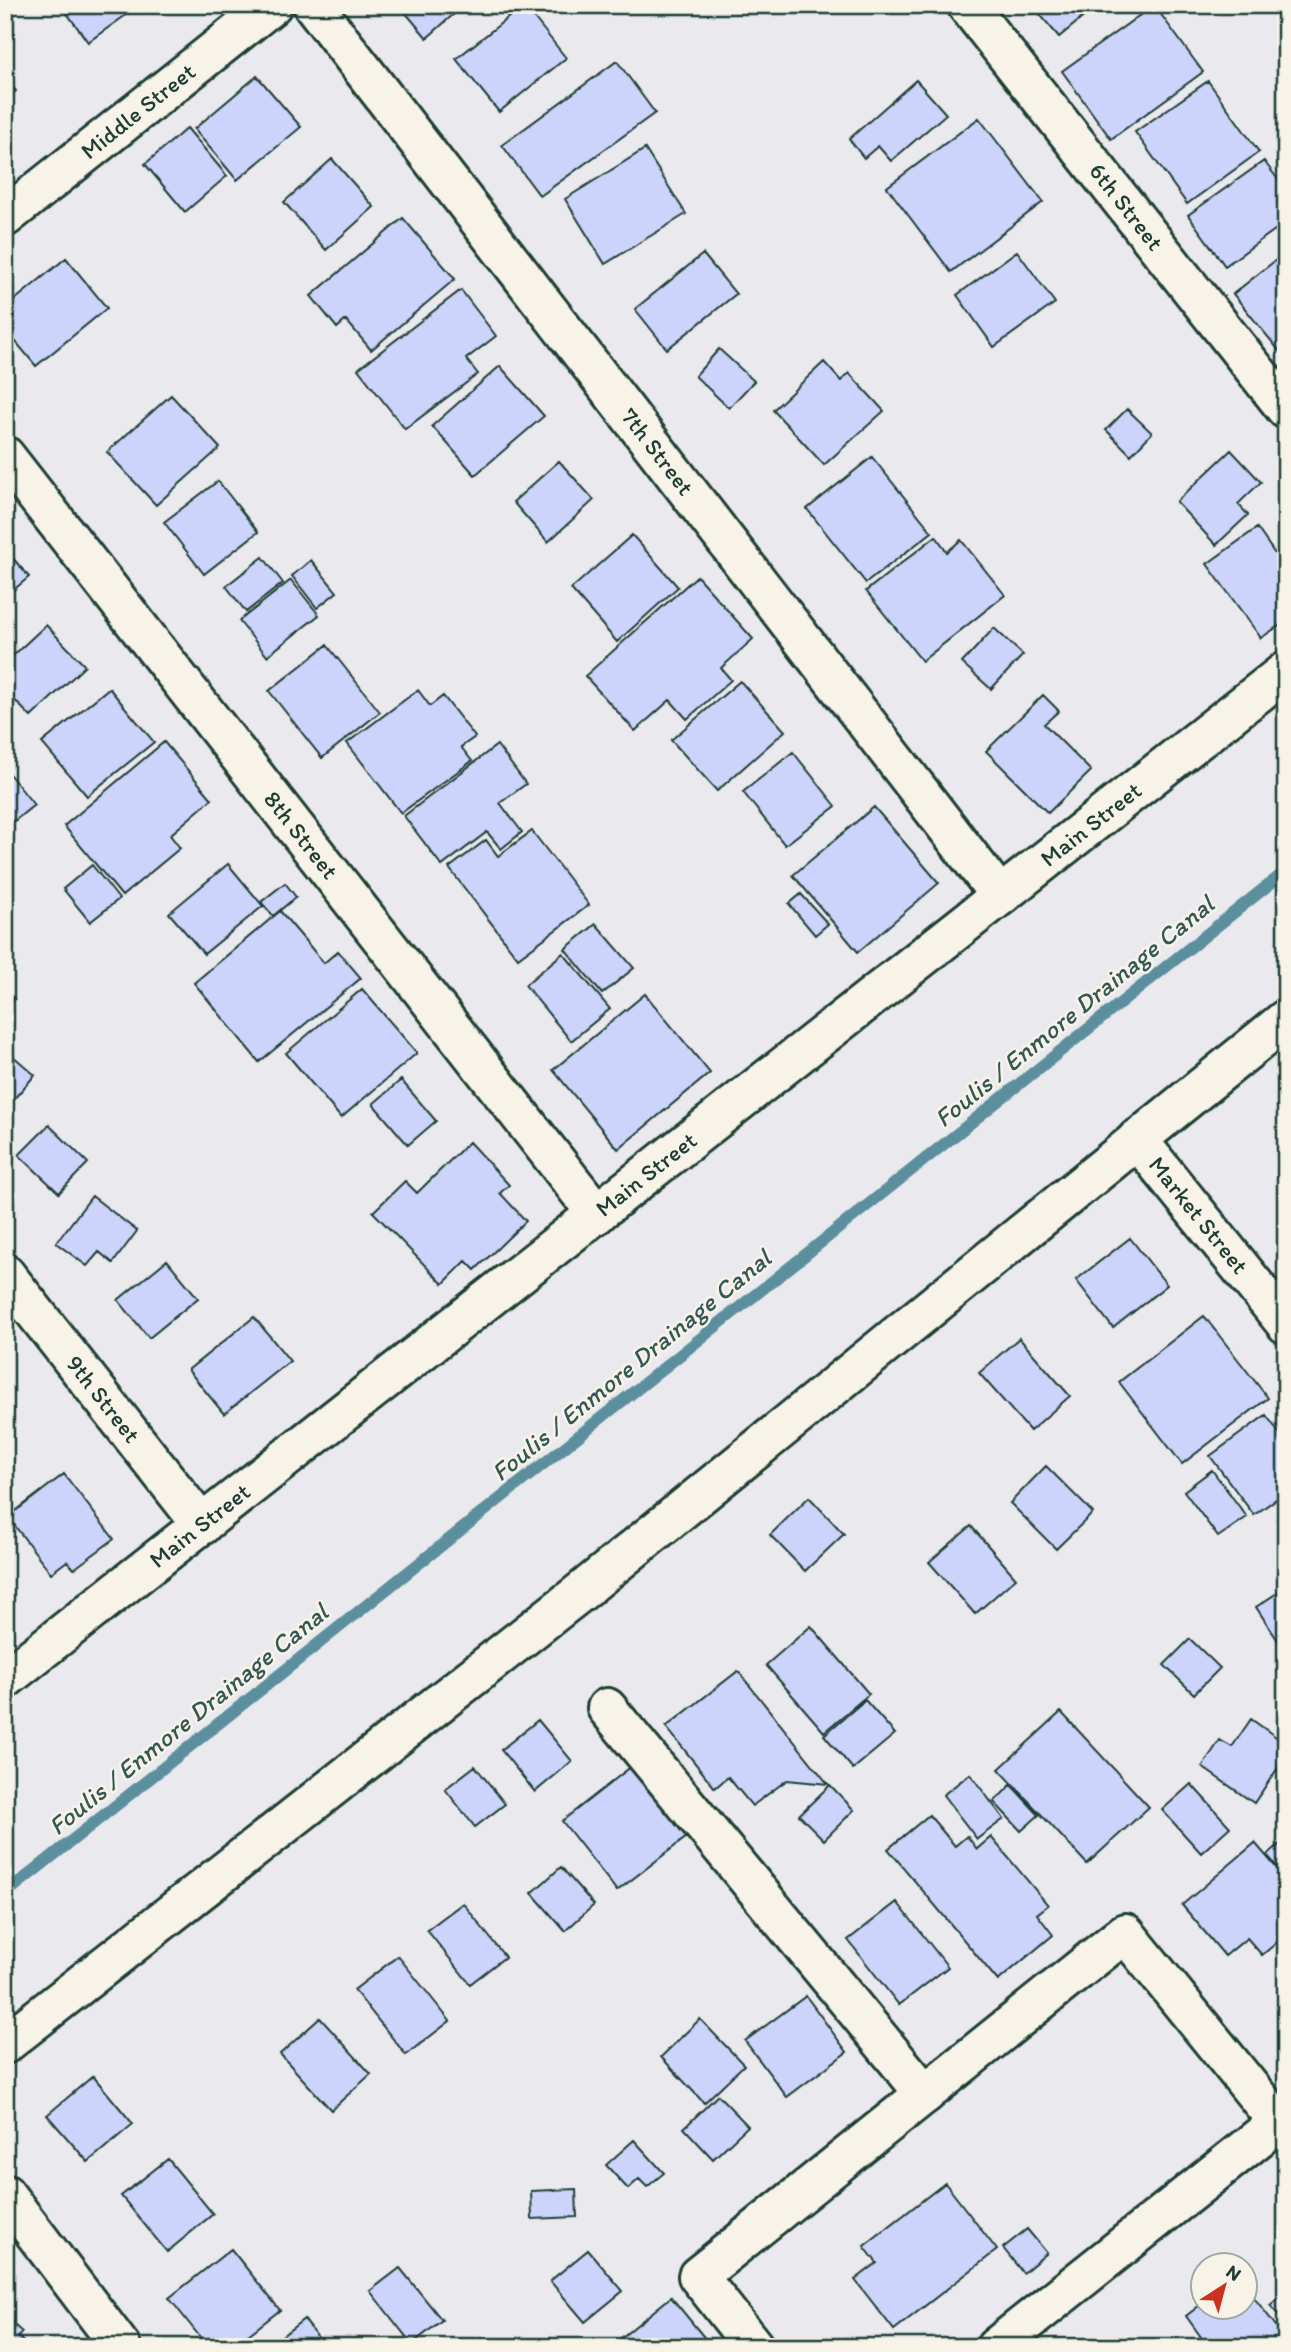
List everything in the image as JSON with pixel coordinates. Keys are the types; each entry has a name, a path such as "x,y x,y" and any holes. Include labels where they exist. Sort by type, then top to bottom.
{"street":[{"name":"Middle Street","path":"5,217 272,5"},
{"name":"7th Street","path":"313,5 1000,896"},
{"name":"6th Street","path":"967,5 1286,409"},
{"name":"8th Street","path":"5,456 597,1214"},
{"name":"Main Street","path":"5,1679 1286,671"},
{"path":"5,2044 582,1591 1286,1019"},
{"name":"Market Street","path":"1137,1139 1286,1324"},
{"name":"9th Street","path":"5,1275 202,1525"},
{"path":"607,1708 925,2094"},
{"path":"754,2347 698,2276 1125,1933 1282,2119 996,2347"},
{"path":"5,2194 121,2347"}],"building":[{"path":"61,5 140,5 88,42"},
{"path":"399,5 464,5 427,38"},
{"path":"524,5 566,58 499,112 456,59"},
{"path":"1032,5 1098,5 1059,37"},
{"path":"1154,5 1203,72 1111,139 1062,71"},
{"path":"617,61 655,113 540,196 502,145"},
{"path":"257,76 301,127 237,180 194,129"},
{"path":"5,78 16,91 5,99"},
{"path":"916,80 946,114 891,161 878,146 864,158 849,139"},
{"path":"1208,81 1259,152 1187,204 1135,132"},
{"path":"979,118 1043,202 951,272 887,187"},
{"path":"187,128 227,176 185,212 145,164"},
{"path":"645,149 686,214 605,264 565,199"},
{"path":"332,159 374,207 326,250 284,202"},
{"path":"1264,161 1286,190 1286,222 1225,266 1188,215"},
{"path":"403,218 455,279 371,350 346,320 337,328 311,296"},
{"path":"1017,251 1055,303 994,347 957,295"},
{"path":"1286,252 1286,359 1233,294"},
{"path":"703,254 736,294 667,349 635,309"},
{"path":"66,258 107,308 36,366 5,329 5,308"},
{"path":"461,290 496,336 466,359 478,374 405,429 358,369"},
{"path":"719,349 754,381 729,408 695,376"},
{"path":"824,362 841,381 849,373 884,411 824,465 773,410"},
{"path":"500,366 544,416 475,475 432,426"},
{"path":"171,395 220,448 156,505 107,452"},
{"path":"1127,409 1152,433 1131,455 1106,430"},
{"path":"1231,450 1261,482 1238,504 1248,515 1216,545 1176,502"},
{"path":"872,457 932,532 866,583 807,509"},
{"path":"559,461 594,500 548,542 513,502"},
{"path":"218,481 258,532 204,574 164,522"},
{"path":"1257,528 1282,564 1286,561 1286,621 1261,638 1207,564"},
{"path":"632,535 678,587 617,642 571,589"},
{"path":"936,536 947,552 961,540 1005,595 922,661 866,591"},
{"path":"5,549 29,577 5,597"},
{"path":"263,557 283,583 246,612 226,586"},
{"path":"311,560 337,592 317,608 292,576"},
{"path":"697,576 753,639 721,668 731,680 687,719 670,700 635,731 585,676"},
{"path":"291,580 319,615 267,656 239,621"},
{"path":"46,625 85,666 31,717 5,690 5,663"},
{"path":"994,628 1023,655 991,689 962,663"},
{"path":"327,645 380,712 322,758 269,691"},
{"path":"740,681 785,731 717,791 671,740"},
{"path":"109,688 154,742 87,796 42,743"},
{"path":"418,690 430,706 443,696 475,737 461,747 472,761 401,813 347,743"},
{"path":"1043,695 1059,711 1044,724 1091,771 1048,813 986,751"},
{"path":"164,742 212,799 170,835 180,848 122,896 64,826"},
{"path":"497,745 526,784 500,803 522,832 501,849 487,832 442,866 404,816"},
{"path":"793,752 836,806 785,845 743,792"},
{"path":"6,770 34,805 13,822 5,812"},
{"path":"874,807 939,883 858,952 793,875"},
{"path":"532,831 589,905 518,958 449,868 486,840 498,856"},
{"path":"228,864 263,906 204,954 169,913"},
{"path":"92,865 119,899 90,922 63,889"},
{"path":"285,883 296,897 273,916 261,902"},
{"path":"801,894 828,924 815,935 789,904"},
{"path":"280,911 324,963 338,951 361,978 259,1062 194,983"},
{"path":"596,924 634,968 602,994 565,949"},
{"path":"563,953 610,1009 571,1041 525,985"},
{"path":"5,988 14,999 5,1006"},
{"path":"362,989 417,1053 341,1118 286,1053"},
{"path":"645,994 710,1073 618,1149 553,1070"},
{"path":"5,1049 35,1075 5,1109"},
{"path":"401,1080 436,1121 408,1145 373,1104"},
{"path":"49,1125 88,1163 59,1193 19,1155"},
{"path":"469,1142 509,1185 500,1193 526,1221 475,1270 466,1261 443,1284 373,1212 405,1181 417,1193"},
{"path":"92,1196 137,1231 113,1263 99,1252 87,1266 56,1243"},
{"path":"1130,1238 1167,1285 1113,1328 1076,1280"},
{"path":"167,1260 198,1298 149,1338 118,1300"},
{"path":"1204,1316 1268,1398 1182,1464 1119,1382"},
{"path":"254,1317 290,1361 224,1414 188,1370"},
{"path":"1019,1338 1070,1396 1030,1431 979,1373"},
{"path":"1266,1415 1286,1442 1286,1492 1254,1515 1210,1456"},
{"path":"1046,1466 1093,1513 1056,1549 1010,1503"},
{"path":"1212,1470 1247,1517 1218,1537 1184,1491"},
{"path":"64,1474 114,1539 74,1569 67,1561 51,1573 8,1517"},
{"path":"809,1497 844,1534 805,1571 770,1535"},
{"path":"971,1526 1016,1578 975,1614 929,1562"},
{"path":"1286,1587 1286,1653 1256,1607"},
{"path":"811,1626 869,1694 824,1732 766,1665"},
{"path":"1190,1639 1220,1668 1194,1694 1164,1665"},
{"path":"738,1671 828,1784 787,1780 752,1806 728,1777 715,1788 666,1727"},
{"path":"865,1700 895,1734 853,1769 824,1735"},
{"path":"1061,1712 1149,1807 1087,1864 999,1769"},
{"path":"1251,1719 1286,1744 1286,1756 1254,1803 1202,1767 1220,1740 1232,1747"},
{"path":"538,1720 572,1761 535,1792 501,1750"},
{"path":"475,1766 505,1804 475,1827 445,1789"},
{"path":"632,1766 688,1836 617,1891 562,1821"},
{"path":"970,1774 1004,1819 977,1839 943,1795"},
{"path":"1191,1784 1230,1827 1201,1853 1162,1810"},
{"path":"830,1785 854,1810 824,1840 799,1815"},
{"path":"1011,1785 1039,1815 1021,1831 994,1802"},
{"path":"929,1815 955,1846 967,1836 977,1849 991,1837 1048,1905 1037,1914 1053,1935 998,1981 888,1849"},
{"path":"1286,1839 1286,1877 1267,1855"},
{"path":"1255,1843 1286,1879 1286,1935 1262,1955 1247,1938 1225,1956 1182,1905"},
{"path":"561,1867 594,1905 565,1931 532,1893"},
{"path":"897,1902 948,1967 899,2005 848,1940"},
{"path":"463,1903 505,1957 470,1984 427,1930"},
{"path":"398,1956 450,2021 406,2055 354,1990"},
{"path":"806,1996 847,2052 787,2097 745,2041"},
{"path":"320,2018 371,2074 331,2110 280,2054"},
{"path":"700,2019 744,2065 704,2103 661,2057"},
{"path":"93,2076 133,2124 88,2162 47,2115"},
{"path":"718,2095 748,2126 713,2159 684,2128"},
{"path":"634,2140 664,2173 647,2187 639,2179 628,2189 606,2165"},
{"path":"168,2159 213,2214 167,2252 121,2196"},
{"path":"945,2183 997,2250 894,2330 855,2280 877,2263 864,2246"},
{"path":"576,2189 577,2217 532,2219 531,2191"},
{"path":"1027,2229 1047,2253 1023,2273 1003,2248"},
{"path":"231,2249 280,2310 233,2347 208,2347 169,2298"},
{"path":"588,2250 623,2291 585,2322 550,2281"},
{"path":"400,2268 442,2320 412,2344 370,2291"},
{"path":"1286,2292 1286,2323 1270,2305"},
{"path":"671,2297 712,2347 610,2347"},
{"path":"1260,2305 1286,2339 1286,2347 1188,2347 1201,2337 1186,2316 1190,2313 1190,2320 1260,2320"},
{"path":"5,2317 22,2332 18,2337 29,2347 5,2347"},
{"path":"304,2319 325,2347 268,2347"}],"waterway":[{"name":"Foulis / Enmore Drainage Canal","path":"5,1894 1286,871"}]}
